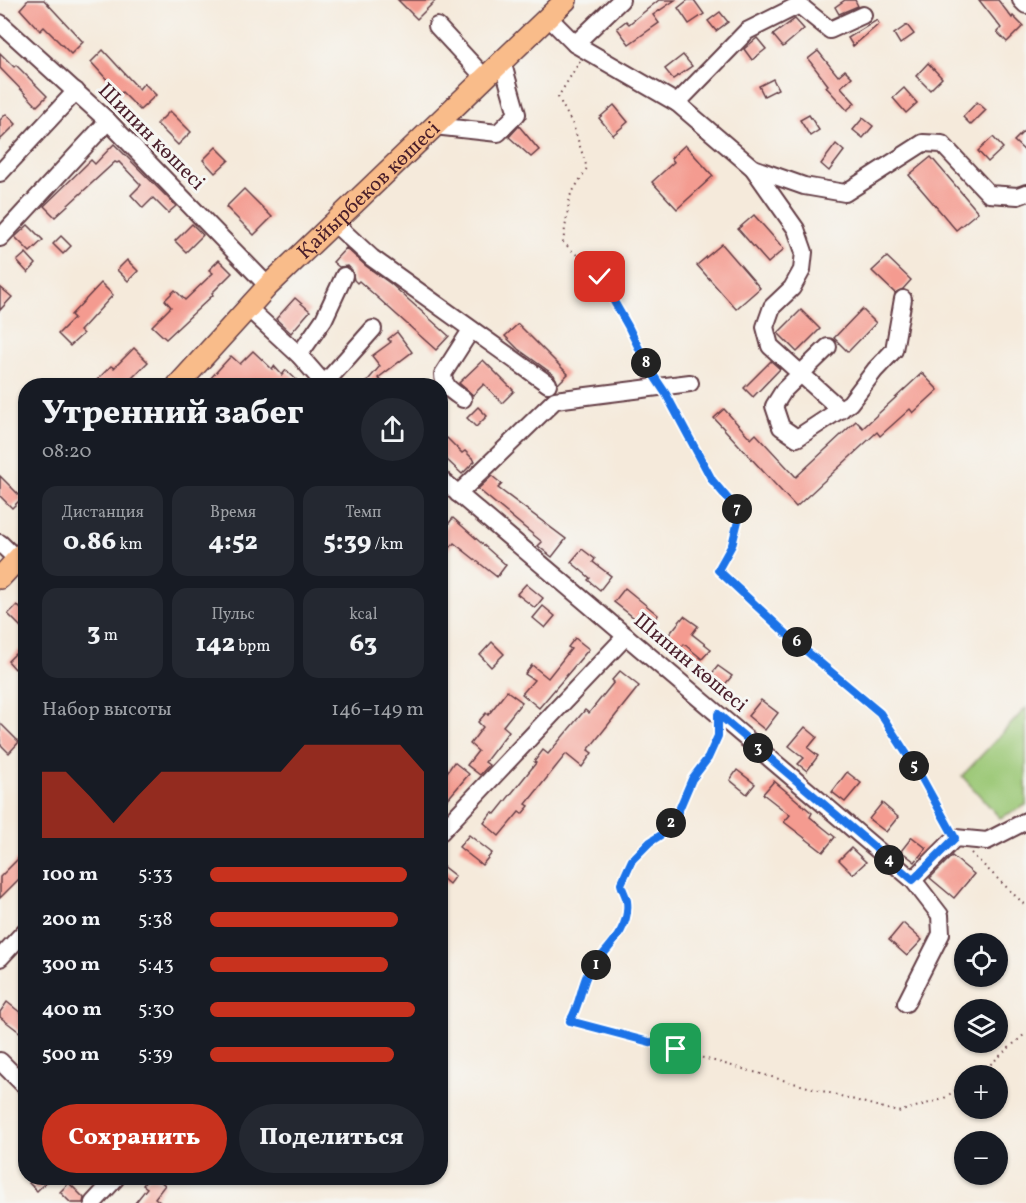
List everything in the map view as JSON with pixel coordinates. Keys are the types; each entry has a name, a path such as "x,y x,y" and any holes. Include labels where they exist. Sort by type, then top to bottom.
{"main road":[{"name":"Қайырбеков көшесі","path":"184,378 268,286 566,0"},
{"path":"0,578 18,563"}],"street":[{"path":"581,48 621,0"},
{"path":"1021,0 1026,5"},
{"path":"677,103 747,31 799,5 830,30 863,15"},
{"path":"548,17 581,48 677,103 753,168 796,229 804,252 802,270 792,288 772,307 765,327 770,346 841,410"},
{"name":"Шипин көшесі","path":"0,23 108,121 268,286"},
{"path":"437,26 485,78"},
{"path":"434,126 498,133 517,114 502,61"},
{"path":"0,173 75,91"},
{"path":"0,238 108,121"},
{"path":"753,168 804,186 845,194 923,142 942,144 989,194 1018,196 1026,193"},
{"path":"333,223 372,258 548,384"},
{"path":"299,355 324,319 344,276"},
{"path":"828,348 784,390 774,406 781,427 797,438 850,403 875,370 894,350 903,299"},
{"path":"248,308 320,378"},
{"path":"331,378 373,329"},
{"path":"443,378 443,374 471,330"},
{"path":"458,494 555,400 690,383"},
{"path":"448,387 463,399"},
{"name":"Шипин көшесі","path":"448,485 913,880 940,915 942,925 941,934 906,1003"},
{"path":"0,543 18,556"},
{"path":"448,825 626,636"},
{"path":"913,880 955,838 987,841 1026,821"},
{"path":"0,958 18,939"},
{"path":"0,1062 18,1079"},
{"path":"93,1203 109,1185"}],"path":[{"path":"581,48 558,97 573,125 587,168 570,196 563,242 600,277 712,480 740,513 732,545 718,570 792,639 880,713 919,773 955,838 1026,906"},
{"path":"718,714 718,736 708,758 692,779 678,812 664,833 650,842 632,860 621,884 627,902 619,936 587,975 578,1008 570,1021 898,1112 943,1099 954,1091"},
{"path":"990,1065 1026,1033"}],"green space":[{"path":"1026,708 1026,805 1000,818 962,776"}],"building":[{"path":"28,0 44,0 83,42 71,54 44,27 40,31 20,9"},
{"path":"398,0 436,0 417,19"},
{"path":"659,0 675,0 653,15 659,23 629,44 617,28 626,21 629,24"},
{"path":"688,0 694,0 704,14 689,24 678,8"},
{"path":"845,0 855,0 858,6 839,14 835,7"},
{"path":"979,0 998,0 1012,18 1013,16 1023,26 1007,42 997,32 1001,28"},
{"path":"720,12 728,22 716,31 708,21"},
{"path":"795,19 804,29 783,47 773,35"},
{"path":"877,20 879,24 853,46 848,38"},
{"path":"907,25 914,34 900,44 894,34"},
{"path":"757,38 766,49 752,60 744,49"},
{"path":"103,50 139,89 144,83 156,95 140,110 122,92 120,94 91,62"},
{"path":"818,51 838,76 845,70 852,77 841,87 855,103 847,110 826,87 828,85 808,59"},
{"path":"0,53 14,67 16,65 47,96 37,106 0,68"},
{"path":"683,55 692,66 673,79 665,69"},
{"path":"928,63 942,78 930,90 916,76"},
{"path":"773,79 778,89 764,96 759,86"},
{"path":"904,88 917,103 906,113 893,98"},
{"path":"977,102 986,110 971,125 963,117"},
{"path":"614,105 628,122 613,135 599,118"},
{"path":"170,111 191,132 178,145 157,124"},
{"path":"6,114 16,124 0,140 0,120"},
{"path":"809,115 819,130 810,136 800,120"},
{"path":"863,118 873,126 863,138 853,130"},
{"path":"519,126 539,150 531,157 509,137"},
{"path":"1026,129 1026,152 1014,141"},
{"path":"993,137 1003,148 988,162 978,151"},
{"path":"114,144 176,206 168,213 153,198 143,208 131,195 141,185 119,162 115,162 55,217 44,206 91,160 95,164"},
{"path":"836,144 844,151 829,171 821,164"},
{"path":"685,145 713,176 677,209 652,182 674,162 671,158"},
{"path":"216,147 229,160 215,173 203,160"},
{"path":"931,157 978,212 956,230 909,175"},
{"path":"244,189 272,217 254,235 226,207"},
{"path":"754,215 784,249 768,263 738,229"},
{"path":"192,224 203,235 186,252 175,241"},
{"path":"28,225 43,240 30,252 15,237"},
{"path":"61,236 71,246 63,254 53,244"},
{"path":"722,244 760,288 736,309 697,265"},
{"path":"346,248 391,284 449,336 436,350 359,281 357,283 348,266 339,267 333,262"},
{"path":"26,253 36,264 28,273 17,261"},
{"path":"887,257 911,280 903,289 895,293 872,271"},
{"path":"127,260 138,271 128,281 117,270"},
{"path":"219,260 232,273 212,293 213,295 166,339 152,326 171,307 165,300 175,290 185,300 213,273 209,270"},
{"path":"101,283 113,295 80,331 83,334 70,346 58,334 74,318 71,315"},
{"path":"0,287 12,297 0,310"},
{"path":"295,298 310,311 291,333 276,319"},
{"path":"862,309 876,323 848,352 834,338"},
{"path":"801,310 820,329 797,352 778,333"},
{"path":"518,324 568,374 558,384 554,375 518,349 505,336"},
{"path":"397,332 412,352 378,378 370,378 380,366 372,356 391,342 388,339"},
{"path":"134,348 148,362 132,378 99,378 111,366 114,368"},
{"path":"253,351 272,369 274,366 282,375 286,370 294,378 211,378 231,356 240,364"},
{"path":"483,360 514,391 502,403 484,384 473,395 459,383"},
{"path":"771,361 780,369 753,397 744,388"},
{"path":"922,373 938,390 913,413 910,409 880,436 877,432 796,507 714,418 724,409 751,439 756,434 796,477 856,421 863,428"},
{"path":"478,407 487,416 476,427 467,418"},
{"path":"448,439 462,453 465,451 475,461 462,474 448,461"},
{"path":"0,476 18,494 18,502 12,508 0,496"},
{"path":"492,476 502,484 498,488 566,539 552,557 538,546 542,542 478,489"},
{"path":"453,518 506,565 497,577 454,543 448,550 448,524"},
{"path":"582,549 595,559 593,562 611,576 600,590 571,562"},
{"path":"526,584 543,598 535,608 517,594"},
{"path":"625,588 658,615 647,628 614,602"},
{"path":"18,606 18,624 8,614"},
{"path":"543,606 555,616 545,628 533,618"},
{"path":"684,616 698,626 692,634 711,649 702,659 684,644 681,648 667,637"},
{"path":"575,638 589,649 539,708 522,694 534,680 525,674 532,665 548,678 571,649 568,647"},
{"path":"492,642 504,654 491,667 480,655"},
{"path":"18,651 18,666 15,669 8,661"},
{"path":"718,666 732,676 722,688 709,677"},
{"path":"620,671 639,686 588,750 592,753 582,767 566,754 526,804 529,806 522,814 519,812 499,836 484,823 492,812 495,814 536,763 534,762 543,750 548,754 585,710 589,713"},
{"path":"507,691 522,702 503,726 509,731 485,762 489,765 480,775 467,765 478,751 470,744 483,727 478,722 486,713 488,715"},
{"path":"761,700 778,713 765,730 748,716"},
{"path":"0,723 18,743 9,753 0,744"},
{"path":"805,727 817,737 808,748 818,756 807,771 798,764 804,758 789,746"},
{"path":"454,762 469,774 448,799 448,771"},
{"path":"737,770 755,784 747,794 730,780"},
{"path":"847,772 861,783 845,802 832,792"},
{"path":"774,781 812,813 810,817 835,837 823,852 784,822 790,815 763,794"},
{"path":"882,803 898,817 886,832 869,819"},
{"path":"469,835 492,853 482,865 459,847"},
{"path":"912,837 926,848 915,862 901,851"},
{"path":"851,848 866,862 853,874 839,860"},
{"path":"952,856 974,874 954,898 930,878"},
{"path":"18,859 18,880 0,898 0,877"},
{"path":"448,870 455,876 448,883"},
{"path":"903,923 922,940 907,956 889,940"},
{"path":"7,1002 18,1011 18,1031 0,1017 0,1012"},
{"path":"31,1185 43,1185 37,1191"},
{"path":"67,1185 71,1185 84,1198 83,1203 71,1203 60,1192"},
{"path":"143,1185 165,1185 155,1198 161,1203 135,1203 147,1188"}],"route":[{"path":"600,277 712,480 740,513 732,545 718,570 792,639 880,713 919,773 955,838 913,880 718,714 718,736 708,758 692,779 678,812 664,833 650,842 632,860 621,884 627,902 619,936 587,975 578,1008 570,1021 676,1049"}]}
